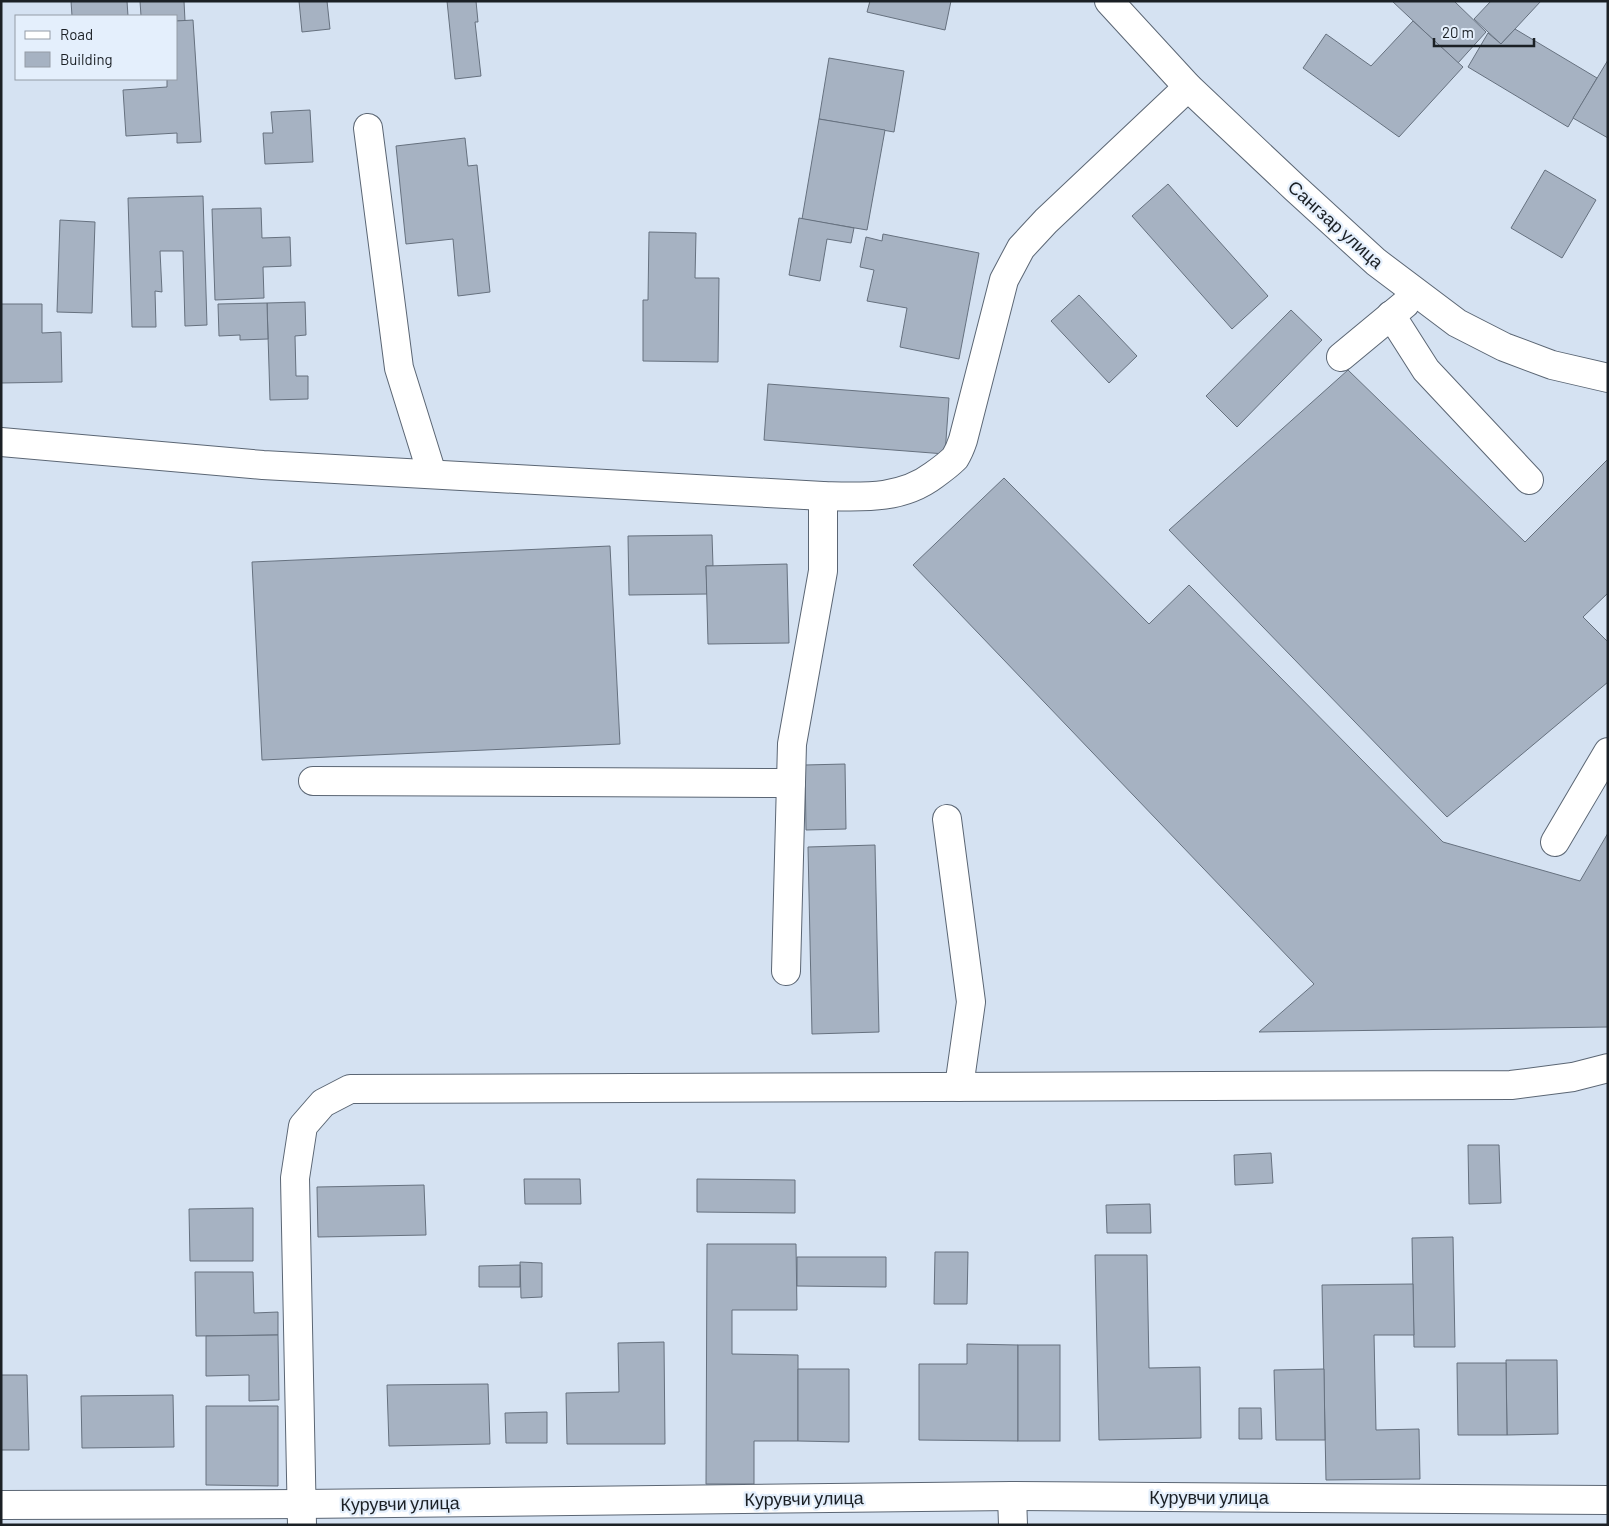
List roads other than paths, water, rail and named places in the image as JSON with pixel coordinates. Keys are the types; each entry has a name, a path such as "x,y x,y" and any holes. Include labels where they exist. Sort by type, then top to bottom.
{"street":[{"name":"Сангзар улица","path":"1109,1 1188,87 1376,262 1417,293 1457,323 1504,347 1552,365 1608,378"},
{"path":"1,442 263,465 823,496 876,497 902,492 924,483 955,457 969,422 1004,280 1021,248 1046,221 1188,87"},
{"path":"368,128 399,368 432,474"},
{"path":"1341,357 1417,293"},
{"path":"1391,315 1426,370 1529,480"},
{"path":"786,971 792,744 823,571 823,496"},
{"path":"1555,842 1608,752"},
{"path":"313,781 791,783"},
{"path":"947,819 971,1002 959,1087"},
{"path":"302,1515 295,1178 302,1126 323,1103 350,1090 1511,1085 1573,1078 1608,1068"},
{"path":"1012,1496 1013,1525"},
{"name":"Курувчи улица","path":"1,1505 302,1515 1012,1496 1608,1500"}]}
